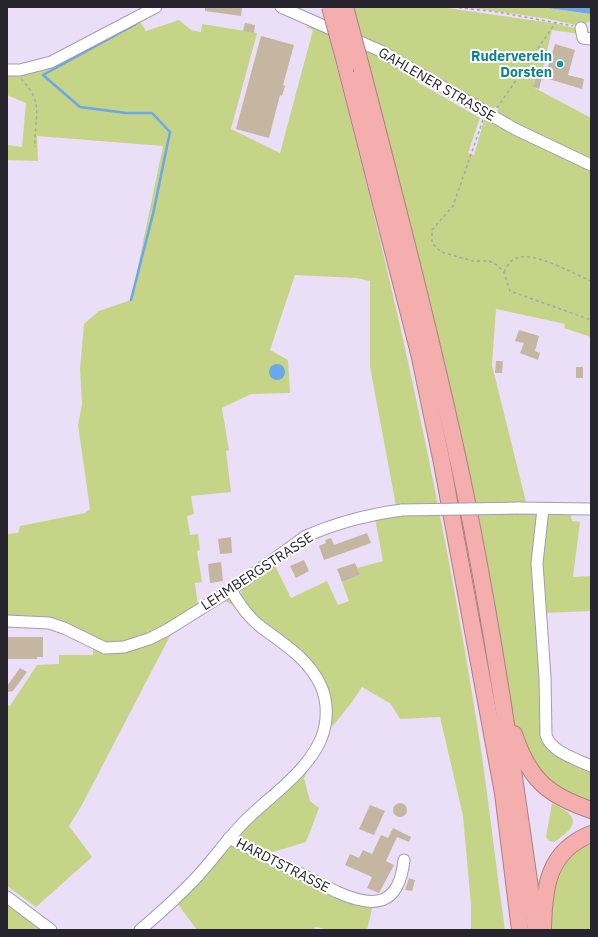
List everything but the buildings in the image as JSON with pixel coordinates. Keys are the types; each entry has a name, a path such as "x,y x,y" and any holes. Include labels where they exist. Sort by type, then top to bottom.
{"highway":[{"path":"330,7 419,353 442,463 503,793 520,930"},
{"path":"345,7 362,70 458,463 489,624 536,930"},
{"path":"489,624 501,668 514,734 527,766 538,780 554,795 591,810"},
{"path":"543,930 544,905 550,874 562,853 576,840 591,834"}],"street":[{"path":"10,70 34,67 51,62 156,7"},
{"name":"GAHLENER STRASSE","path":"281,7 383,52 515,128 591,165"},
{"path":"582,28 583,38 591,39"},
{"name":"LEHMBERGSTRASSE","path":"7,621 49,623 64,628 98,646 112,648 137,643 158,635 231,590 306,536 364,518 402,510 518,508 591,509"},
{"path":"543,509 536,563 544,663 546,735 548,740 556,749 591,766"},
{"name":"HARDTSTRASSE","path":"140,930 196,878 245,821 284,786 309,758 320,740 326,714 324,694 308,663 252,618 240,605 231,590"},
{"name":"HARDTSTRASSE","path":"229,838 337,892 355,900 365,902 376,903 383,900 398,885 402,875 404,860"},
{"path":"7,896 51,930"}],"path":[{"path":"453,7 556,22 582,28"},
{"path":"556,22 489,113 453,206 432,230 432,243 437,250 473,261 489,261 497,265 504,272 510,291 591,320"},
{"path":"10,70 34,93 36,102 35,147"},
{"path":"504,272 509,263 517,258 534,257 591,281"}],"green space":[{"path":"353,7 440,7 552,23 579,29 579,34 552,30 543,68 539,67 533,87 591,118 591,161 498,115 498,108 495,107 491,110 450,84 362,37"},
{"path":"466,7 540,7 591,14 591,21 579,26 549,19"},
{"path":"139,20 146,31 179,20 191,30 201,32 202,24 257,33 231,129 280,153 313,30 306,27 316,25 327,30 392,289 447,549 485,775 505,930 471,930 471,905 463,816 440,717 400,719 391,704 362,687 332,727 330,695 319,673 257,620 240,597 244,584 273,562 291,598 327,581 338,605 349,601 342,582 360,575 357,568 383,561 375,518 396,506 370,367 370,281 356,278 295,275 270,350 288,360 290,393 251,394 222,408 229,450 226,451 231,492 191,496 194,514 187,516 190,535 198,534 200,550 197,551 202,582 195,583 198,606 161,631 112,645 78,631 7,618 7,534 18,533 20,526 85,513 90,509 78,425 82,404 80,369 84,324 99,311 131,300 163,146 37,136 38,161 7,160 7,145 22,147 26,103 7,95 7,73 21,73"},
{"path":"364,46 420,77 417,82 480,118 468,153 474,155 484,120 487,117 515,136 591,168 591,337 564,328 565,324 496,309 492,365 527,506 474,506 420,264"},
{"path":"475,512 535,513 538,516 543,736 591,769 591,806 548,786 515,727 493,602"},
{"path":"570,512 572,521 580,522 573,577 591,576 591,611 544,613 538,562 549,513"},
{"path":"231,594 241,609 223,600 171,634 83,803 69,826 92,857 36,907 7,886 7,705 10,706 37,665 59,664 59,655 93,655 93,649 98,648 113,651"},
{"path":"303,771 307,772 304,778 310,801 319,808 306,842 270,853 238,838 238,836"},
{"path":"552,803 567,812 573,821 572,826 568,831 554,842 549,841 546,837"},
{"path":"591,844 591,930 552,930 553,906 558,879 571,856 580,849"},
{"path":"230,845 235,845 373,905 367,930 331,930 315,927 314,930 197,930 177,903"},
{"path":"7,904 41,930 7,930"}],"water":[{"path":"540,7 591,7 591,14"},
{"path":"274,364 280,364 285,369 283,378 280,380 274,380 269,375 269,369"}],"waterway":[{"path":"131,300 153,214 170,132 152,113 126,113 80,107 43,75 136,24"}],"place":[{"name":"Ruderverein Dorsten","path":"560,64"}]}
